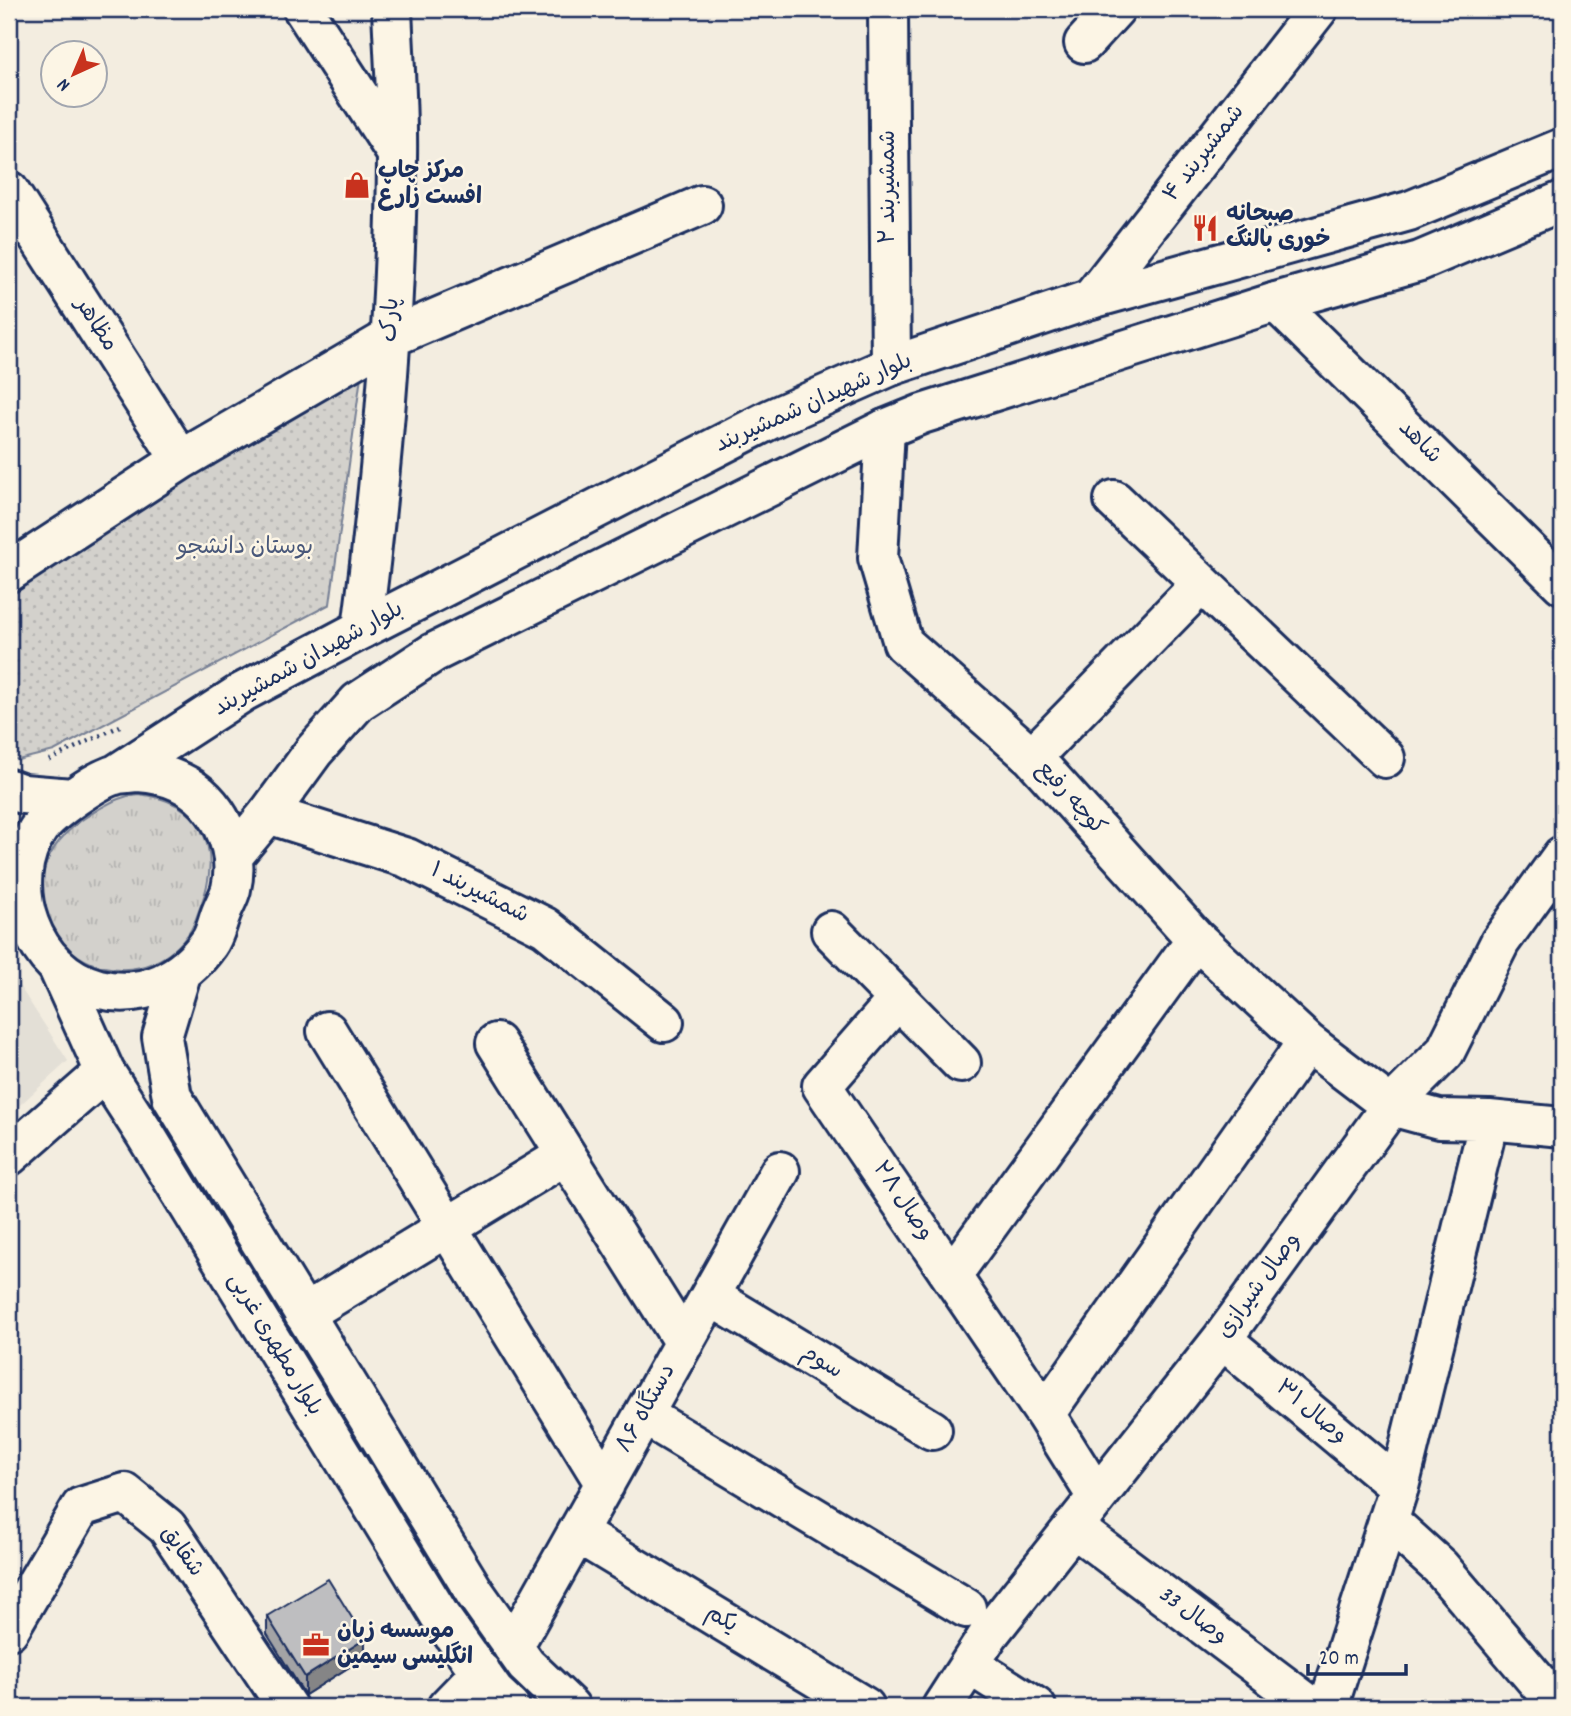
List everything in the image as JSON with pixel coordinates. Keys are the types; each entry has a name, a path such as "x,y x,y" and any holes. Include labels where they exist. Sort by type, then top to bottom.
{"street":[{"path":"303,9 397,155"},
{"name":"پارک","path":"362,629 378,506 392,337 397,155 392,9"},
{"name":"شمشیربند ۲","path":"888,9 891,366"},
{"path":"1084,43 1115,9"},
{"name":"شمشیربند ۴","path":"1091,299 1313,10"},
{"name":"بلوار شهیدان شمشیربند","path":"115,775 243,692 362,629 771,418 891,366 1091,299 1409,211 1562,148"},
{"name":"مظاهر","path":"9,191 181,460"},
{"path":"233,856 314,751 358,702 433,653 885,429 922,414 1276,302 1420,261 1562,201"},
{"path":"9,572 181,460 392,337 702,205"},
{"name":"شاهد","path":"1276,302 1562,584"},
{"name":"کوچه رفیع","path":"885,429 878,558 903,643 1032,757 1196,939 1307,1042 1391,1106"},
{"path":"1114,500 1385,758"},
{"path":"1032,757 1201,583"},
{"path":"9,909 51,962 97,989 119,992 161,985 181,974 210,941 231,888 233,856 227,833 215,811 199,794 180,782 160,774 138,772 115,775 72,798 38,828 27,849 19,893 31,936 51,962"},
{"path":"9,789 23,794 72,798"},
{"name":"شمشیربند ۱","path":"268,814 407,858 545,927 664,1022"},
{"name":"وصال شیرازی","path":"942,1707 989,1634 1222,1339 1391,1106 1445,1052 1500,942 1562,856"},
{"path":"831,931 961,1063"},
{"path":"953,1276 1196,939"},
{"name":"بلوار مطهری غربی","path":"51,962 105,1072 440,1616 494,1692 510,1707"},
{"name":"بلوار مطهری غربی","path":"181,974 162,1037 172,1097 475,1593 526,1665 570,1707"},
{"name":"وصال ۲۸","path":"898,999 822,1086 953,1276 1097,1497"},
{"path":"327,1031 605,1484"},
{"path":"1045,1414 1307,1042"},
{"path":"496,1043 684,1343"},
{"path":"9,1156 105,1072"},
{"path":"1391,1106 1439,1119 1489,1120 1562,1128"},
{"path":"1328,1707 1394,1503 1489,1120"},
{"path":"268,1336 566,1155"},
{"name":"دستگاه ۸۶","path":"513,1647 780,1171"},
{"name":"سوم","path":"710,1296 932,1430"},
{"name":"وصال ۳۱","path":"1222,1339 1394,1503 1440,1567 1559,1707"},
{"path":"644,1415 966,1608"},
{"name":"شقایق","path":"9,1630 81,1507 125,1493 167,1527 287,1707"},
{"name":"وصال 33","path":"1073,1527 1312,1707"},
{"name":"یکم","path":"577,1533 865,1707"},
{"path":"447,1707 481,1672 513,1647"},
{"path":"970,1665 1036,1707"}],"shaded area":[{"path":"9,970 68,1061 9,1115"}],"green space":[{"name":"بوستان دانشجو","path":"362,369 330,604 54,751 18,760 9,757 9,592"},
{"path":"138,794 160,798 178,806 192,817 202,831 208,847 207,884 192,927 174,950 142,967 104,967 78,956 57,935 46,916 42,880 46,863 67,832 109,804"}],"building":[{"name":"موسسه زبان انگلیسی سیمین","path":"328,1579 365,1639 305,1677 267,1616"}],"place":[{"name":"مرکز چاپ افست زارع","path":"357,185"},
{"name":"صبحانه خوری بالنگ","path":"1205,228"},
{"name":"موسسه زبان انگلیسی سیمین","path":"316,1645"}]}
